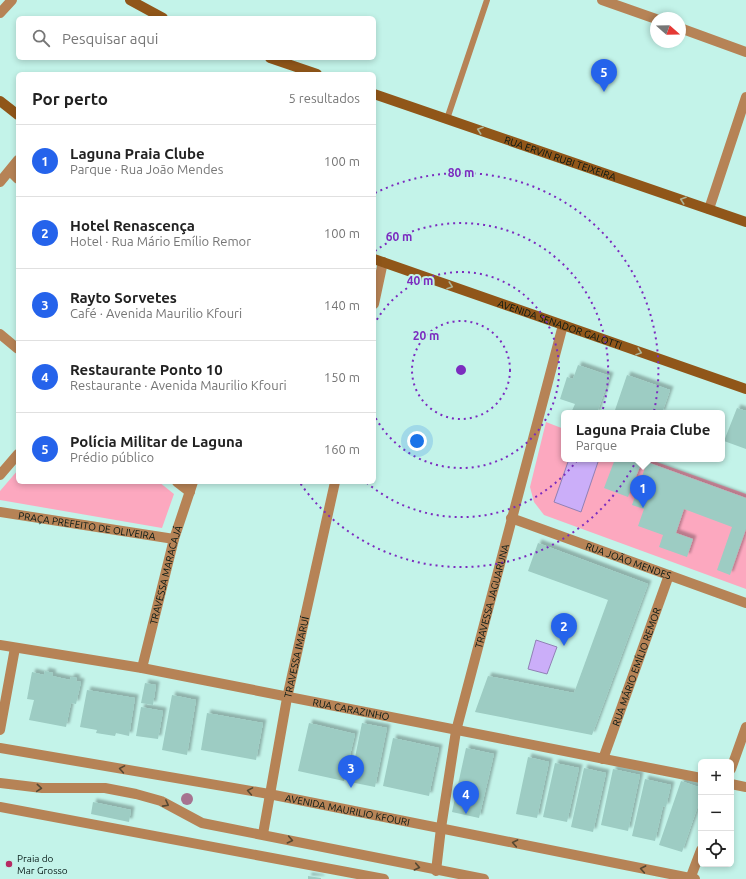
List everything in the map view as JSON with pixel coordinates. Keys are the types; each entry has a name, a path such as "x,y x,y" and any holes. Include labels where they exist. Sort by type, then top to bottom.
{"main road":[{"path":"130,0 159,16"},
{"path":"276,60 311,72"},
{"name":"RUA ERVIN RUBI TEIXEIRA","path":"376,95 746,222"},
{"path":"0,101 16,113"},
{"name":"AVENIDA SENADOR GALOTTI","path":"379,261 746,389"}],"street":[{"path":"0,13 12,0"},
{"path":"602,0 650,17"},
{"path":"686,30 746,52"},
{"path":"709,209 746,98"},
{"path":"0,182 16,163"},
{"path":"10,171 16,177"},
{"path":"376,287 379,261"},
{"name":"TRAVESSA JAGUARUNA","path":"436,870 456,731 563,325"},
{"path":"0,334 16,347"},
{"path":"0,475 16,456"},
{"path":"180,484 190,492"},
{"name":"TRAVESSA MARACAJÁ","path":"142,668 174,539 192,484"},
{"name":"TRAVESSA IMARUÍ","path":"263,834 287,698 335,484"},
{"name":"PRAÇA PREFEITO DE OLIVEIRA","path":"0,512 174,539"},
{"name":"RUA JOÃO MENDES","path":"512,518 746,603"},
{"name":"RUA MÁRIO EMÍLIO REMOR","path":"603,759 669,575"},
{"name":"RUA CARAZINHO","path":"0,645 142,668 287,698 698,777"},
{"path":"0,730 15,648"},
{"path":"734,761 746,727"},
{"name":"AVENIDA MAURILIO KFOURI","path":"0,748 269,794 692,879"},
{"path":"0,783 42,788 105,788 136,794 161,801 202,823 484,879"},
{"path":"734,785 746,787"},
{"path":"0,808 384,879"},
{"path":"692,879 698,860"}],"lane":[{"path":"447,119 487,0"}],"shaded area":[{"path":"546,422 561,428 561,462 656,462 746,494 746,589 544,515 534,502 530,487"},
{"path":"568,462 598,462 581,512 554,502"},
{"path":"16,472 16,484 162,484 174,494 162,528 0,500 0,491"},
{"path":"536,640 557,647 547,674 528,669"}],"building":[{"path":"578,365 610,376 598,410 572,410 575,404 560,399 567,377 573,379"},
{"path":"627,375 670,390 663,410 615,410"},
{"path":"737,408 746,411 746,449 725,441"},
{"path":"614,462 636,462 641,464 628,497 604,488"},
{"path":"647,462 746,498 746,529 730,575 717,570 732,527 684,509 676,533 693,539 687,557 659,547 663,535 638,526 644,509 632,505"},
{"path":"538,543 648,584 592,735 475,712 488,676 574,693 608,600 528,571"},
{"path":"45,671 53,673 52,676 70,680 71,677 77,678 76,681 81,682 76,704 71,703 66,727 29,720 34,700 27,699 32,672 44,675"},
{"path":"145,683 156,685 153,705 141,703"},
{"path":"87,690 135,698 129,736 116,733 115,736 96,733 97,730 80,727"},
{"path":"172,695 196,700 187,755 162,750"},
{"path":"141,707 163,711 158,739 136,736"},
{"path":"207,713 263,723 256,760 201,750"},
{"path":"309,723 355,734 344,781 298,771"},
{"path":"362,723 387,728 375,787 350,782"},
{"path":"393,738 439,748 429,796 383,786"},
{"path":"466,748 494,754 479,818 452,812"},
{"path":"528,757 549,762 537,818 516,814"},
{"path":"555,763 579,768 567,822 543,817"},
{"path":"584,768 606,773 593,832 571,827"},
{"path":"613,769 640,775 628,831 601,825"},
{"path":"645,779 671,785 666,807 663,806 655,841 632,836"},
{"path":"681,781 698,787 698,806 682,852 659,845"},
{"path":"93,802 131,810 129,822 91,814"},
{"path":"308,876 321,878 321,879 308,879"}],"place":[{"name":"Polícia Militar de Laguna","path":"604,92"},
{"name":"Laguna Praia Clube","path":"643,508"},
{"name":"Hotel Renascença","path":"564,646"},
{"name":"Rayto Sorvetes","path":"351,788"},
{"name":"Restaurante Ponto 10","path":"466,814"},
{"name":"Praia do Mar Grosso","path":"9,864"}]}
